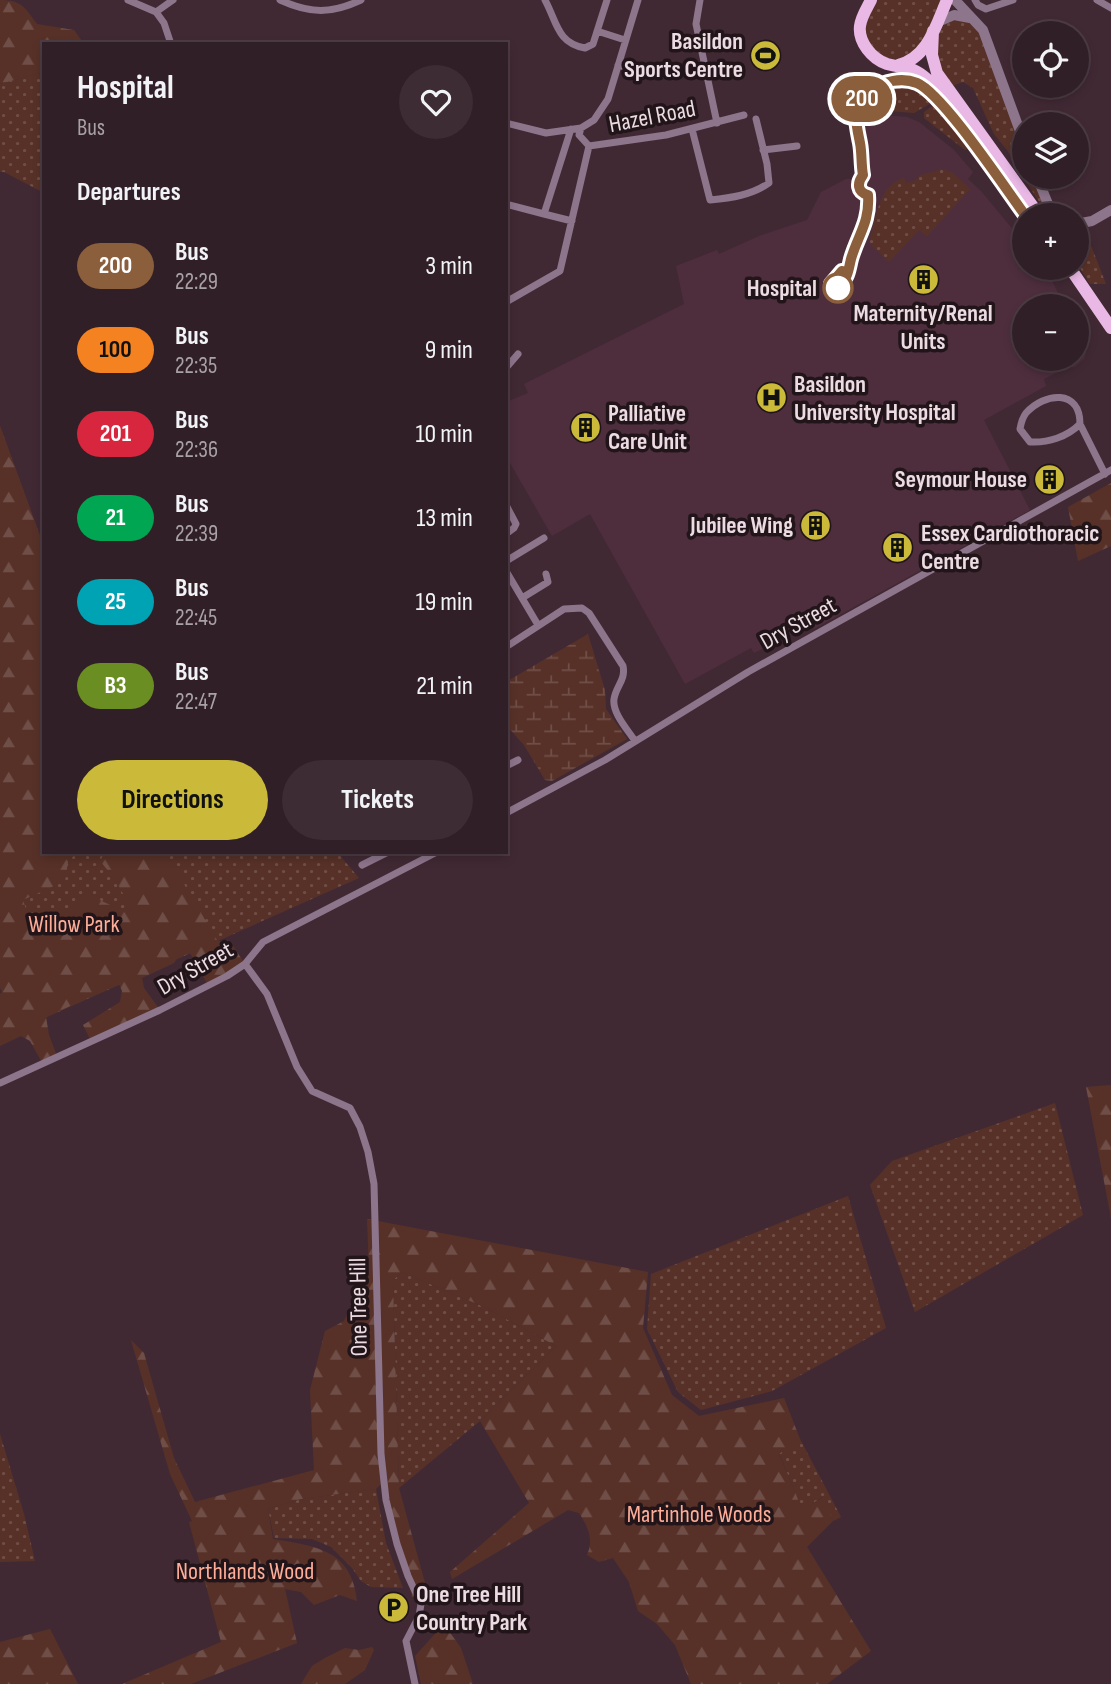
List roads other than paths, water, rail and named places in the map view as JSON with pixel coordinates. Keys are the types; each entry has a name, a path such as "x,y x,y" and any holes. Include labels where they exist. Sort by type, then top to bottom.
{"main road":[{"path":"871,0 860,26 862,41 880,61 914,69 930,83 1016,203"},
{"path":"898,65 918,56 947,0"},
{"path":"934,29 932,55 937,74 1030,203"},
{"path":"1077,280 1111,328"}],"street":[{"path":"128,0 156,12 164,23 170,42"},
{"path":"156,12 173,0"},
{"path":"280,0 300,9 319,11 337,9 361,0"},
{"path":"545,0 561,36 570,45 582,48 590,47 607,0"},
{"path":"508,124 546,134 581,128 594,120 605,105 638,0"},
{"path":"700,0 696,24 717,122"},
{"path":"955,0 983,30 1013,112"},
{"path":"975,0 986,9 1013,0"},
{"path":"1097,0 1111,8"},
{"path":"934,29 945,18 954,15 976,21"},
{"path":"597,31 625,40"},
{"path":"618,65 653,76 705,66"},
{"name":"Hazel Road","path":"581,128 579,135 589,146 622,143 744,115"},
{"path":"692,129 710,200 757,192 769,184 756,119"},
{"path":"544,214 571,130"},
{"path":"508,301 560,271 589,146"},
{"path":"763,150 797,146"},
{"path":"508,205 572,221"},
{"path":"1089,221 1111,210"},
{"path":"508,366 518,355"},
{"path":"1080,424 1046,443 1030,442 1020,429 1024,414 1041,401 1062,397 1074,402 1080,414 1080,424 1108,472"},
{"name":"Dry Street","path":"508,812 635,741 748,672 1108,472"},
{"path":"508,509 516,524 508,532"},
{"path":"508,560 544,538"},
{"path":"508,574 538,625"},
{"path":"522,598 548,582 546,574"},
{"path":"508,646 564,609 582,608 589,613 622,666 624,674 614,699 615,709 635,741"},
{"path":"508,765 518,760"},
{"path":"362,864 384,854"},
{"name":"Dry Street","path":"0,1083 160,1010 227,976 246,964 263,942 433,854"},
{"name":"One Tree Hill","path":"246,964 267,993 298,1067 312,1091 350,1108 368,1152 374,1184 381,1454 385,1490 397,1544 421,1604 419,1616 406,1640 415,1684"}],"place":[{"name":"Basildon Sports Centre","path":"766,55"},
{"name":"Maternity/Renal Units","path":"923,279"},
{"name":"Hospital","path":"838,288"},
{"name":"Basildon University Hospital","path":"771,398"},
{"name":"Palliative Care Unit","path":"585,427"},
{"name":"Seymour House","path":"1050,479"},
{"name":"Jubilee Wing","path":"816,525"},
{"name":"Essex Cardiothoracic Centre","path":"898,547"},
{"name":"One Tree Hill Country Park","path":"393,1608"}],"park label":[{"name":"Willow Park","path":"74,924"},
{"name":"Martinhole Woods","path":"699,1514"},
{"name":"Northlands Wood","path":"245,1571"}]}
